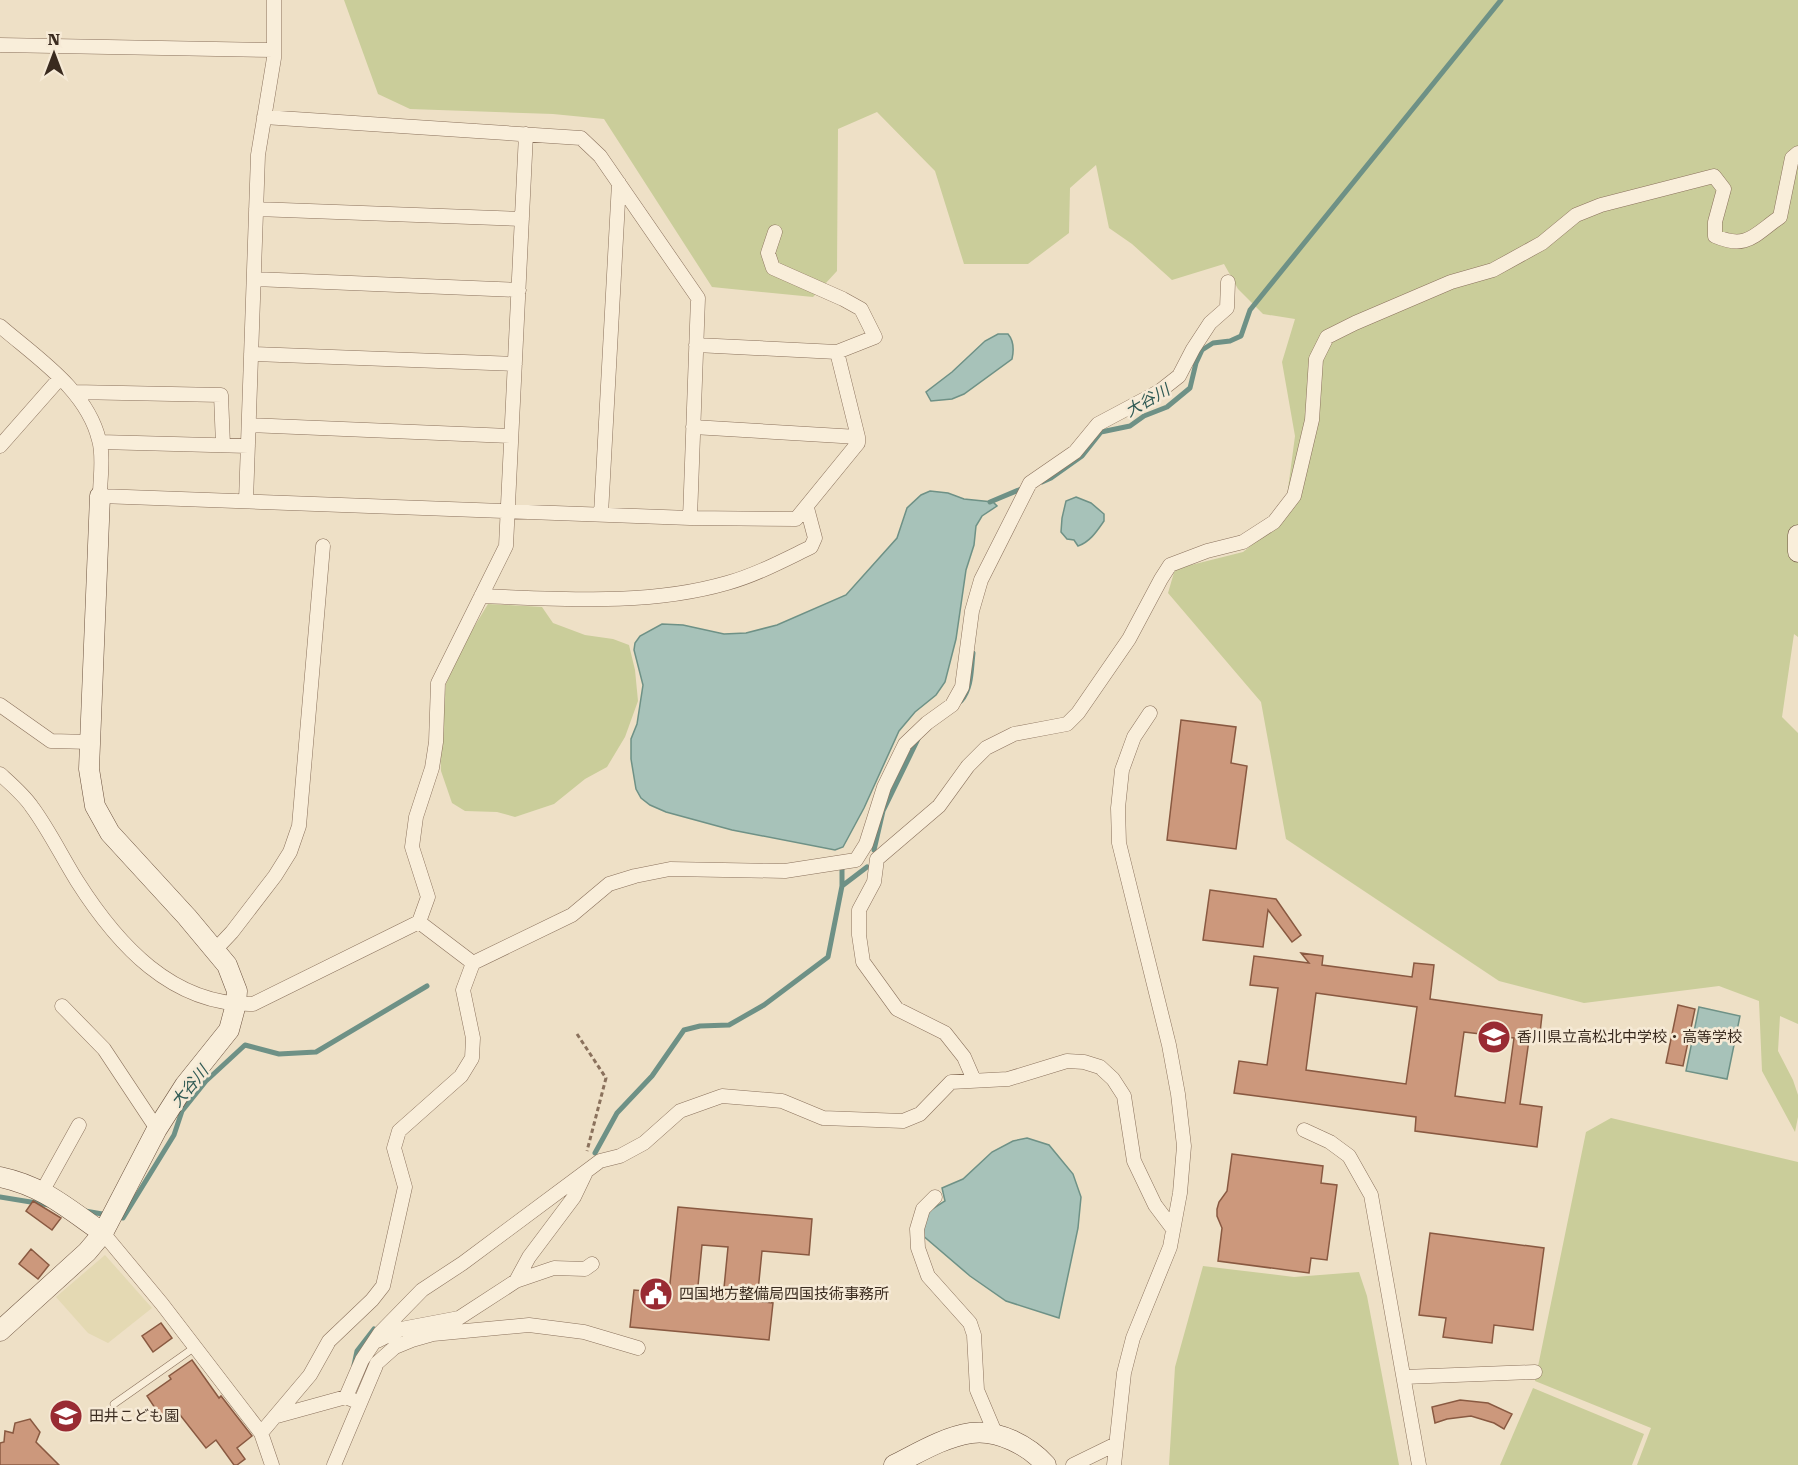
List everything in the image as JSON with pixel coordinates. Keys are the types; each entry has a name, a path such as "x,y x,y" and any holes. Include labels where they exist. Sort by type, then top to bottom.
{"street":[{"path":"246,501 258,154 274,50 274,0"},
{"path":"0,45 274,50"},
{"path":"264,117 581,138 600,156 698,298 690,518"},
{"path":"0,774 32,806 78,883 125,945 155,973 207,998 236,1004 253,1004 419,922 428,897 412,847 416,817 432,768 436,742 438,682 506,546 526,134"},
{"path":"261,1433 309,1375 329,1341 372,1300 383,1286 405,1187 394,1149 399,1131 461,1076 472,1058 473,1038 463,990 473,963 572,915 609,884 635,876 670,869 785,871 877,859 939,806 968,766 986,748 1014,734 1067,724 1078,713 1129,639 1170,565 1207,550 1242,542 1274,522 1294,496 1312,420 1316,359 1327,338 1354,323 1451,282 1493,270 1542,243 1576,215 1602,205 1714,176 1724,189 1715,222 1715,236 1731,243 1744,242 1780,217 1792,158 1798,153"},
{"path":"602,514 619,183"},
{"path":"256,209 522,219"},
{"path":"696,345 837,352 875,337 861,309 834,294 773,268 768,253 774,232"},
{"path":"254,279 519,290"},
{"path":"856,860 866,844 884,787 906,744 917,731 952,705 962,687 972,611 981,580 1030,483 1075,452 1098,424 1160,391 1179,376 1210,323 1227,308 1228,282"},
{"path":"0,326 74,392 94,422 100,442 100,496 89,769 95,806 110,833 227,965 237,991 229,1030 185,1085 157,1129 103,1233 87,1252 0,1330"},
{"path":"100,496 690,518 796,519 858,443 837,352"},
{"path":"251,354 515,364"},
{"path":"0,446 60,378"},
{"path":"74,392 221,395 223,445"},
{"path":"249,425 511,436"},
{"path":"693,428 858,437"},
{"path":"100,442 248,446"},
{"path":"481,596 608,600 672,595 727,583 811,548 815,538 807,508"},
{"path":"1798,535 1798,552"},
{"path":"214,950 232,932 275,876 290,852 299,826 323,546"},
{"path":"0,705 10,715 51,741 90,742"},
{"path":"1114,1465 1124,1373 1134,1338 1170,1246 1180,1193 1184,1146 1169,1046 1119,843 1118,808 1122,770 1134,737 1150,713"},
{"path":"877,859 874,882 859,910 859,935 863,962 897,1009 945,1033 964,1057 974,1080"},
{"path":"419,922 473,963"},
{"path":"62,1006 104,1049 157,1129"},
{"path":"346,1397 362,1360 380,1333 422,1290 463,1263 600,1161 620,1156 644,1143 680,1111 722,1096 782,1101 823,1118 903,1121 920,1114 951,1083 1008,1079 1067,1061 1084,1062 1100,1067 1113,1079 1124,1096 1134,1161 1155,1205 1173,1229"},
{"path":"48,1194 78,1125"},
{"path":"1304,1130 1330,1142 1349,1156 1371,1195 1419,1465"},
{"path":"516,1281 529,1257 574,1197 586,1171"},
{"path":"0,1177 19,1181 48,1194 103,1233 162,1304 261,1433 272,1465"},
{"path":"935,1197 923,1209 917,1229 918,1248 928,1276 970,1323 974,1335 977,1390 996,1435"},
{"path":"373,1344 401,1329 459,1318 516,1281 554,1268 585,1269 592,1264"},
{"path":"334,1465 377,1364 394,1347 433,1334 529,1325 584,1332 638,1348"},
{"path":"1404,1377 1535,1372"},
{"path":"277,1416 346,1397 361,1402"},
{"path":"894,1465 940,1442 972,1432 996,1435 1019,1444 1038,1456 1046,1465"},
{"path":"1073,1465 1116,1444"}],"lane":[{"path":"114,1404 195,1347"}],"path":[{"path":"577,1034 606,1078 586,1153 586,1171"}],"shaded area":[{"path":"105,1255 152,1308 108,1343 88,1333 56,1297"}],"green space":[{"path":"344,0 1798,0 1798,637 1794,634 1782,717 1798,733 1798,1024 1780,1016 1778,1051 1798,1095 1795,1132 1762,1071 1759,1001 1719,986 1584,1003 1499,981 1286,839 1261,702 1168,593 1175,569 1243,552 1284,519 1295,436 1282,362 1295,319 1263,314 1238,289 1224,264 1172,280 1132,244 1109,228 1096,165 1070,188 1069,233 1028,264 964,264 935,171 877,112 838,129 837,271 813,297 712,287 604,119 553,114 410,109 378,94"},
{"path":"488,604 542,607 553,623 585,635 613,639 629,645 635,670 638,701 625,737 607,767 585,779 554,804 515,817 497,812 465,811 452,803 441,771 440,744 446,684 463,645"},
{"path":"1611,1118 1798,1162 1798,1465 1637,1465 1651,1428 1535,1381 1586,1132"},
{"path":"1203,1266 1294,1277 1359,1272 1367,1296 1399,1465 1169,1465 1175,1367"},
{"path":"1533,1388 1644,1434 1632,1465 1500,1465"}],"water":[{"path":"998,334 1008,334 1010,337 1013,346 1012,359 964,394 952,399 931,401 926,392 952,372 985,341"},
{"path":"930,491 948,493 964,499 993,502 997,506 982,516 976,526 974,545 966,570 956,639 945,682 936,695 915,712 899,731 864,808 843,847 835,850 732,830 666,812 641,798 636,789 631,759 631,739 637,724 643,685 634,650 635,643 640,636 662,624 683,625 724,634 746,633 777,625 846,595 897,538 907,508 921,495"},
{"path":"1076,497 1091,503 1104,514 1104,521 1096,532 1078,546 1074,540 1067,539 1061,532 1066,501"},
{"path":"1699,1007 1740,1016 1727,1079 1686,1071"},
{"path":"1027,1138 1049,1145 1073,1174 1081,1197 1078,1228 1059,1318 1006,1301 970,1276 921,1234 926,1213 945,1201 942,1188 963,1179 992,1152 1013,1141"}],"building":[{"path":"1181,720 1236,727 1231,763 1247,766 1236,849 1167,840"},
{"path":"1210,890 1276,899 1301,935 1292,942 1268,910 1263,947 1203,940"},
{"path":"1301,953 1323,956 1322,965 1412,977 1414,963 1434,965 1430,999 1542,1015 1539,1042 1529,1040 1520,1104 1542,1107 1537,1147 1415,1131 1416,1117 1234,1093 1239,1061 1267,1065 1278,988 1250,985 1254,956 1309,963","holes":["1316,993 1417,1007 1406,1084 1306,1070","1464,1032 1514,1038 1505,1103 1455,1096"]},
{"path":"1678,1005 1695,1009 1683,1066 1666,1063"},
{"path":"1232,1154 1323,1166 1321,1183 1337,1185 1327,1260 1311,1258 1309,1273 1218,1261 1222,1228 1217,1209 1227,1191"},
{"path":"33,1201 61,1218 52,1230 26,1211"},
{"path":"678,1207 812,1219 809,1255 762,1251 757,1301 773,1303 769,1340 630,1327 634,1290 669,1293","holes":["702,1245 728,1247 723,1298 697,1296"]},
{"path":"1430,1233 1544,1248 1533,1330 1494,1325 1492,1343 1443,1337 1446,1318 1419,1315"},
{"path":"31,1249 49,1265 38,1279 19,1264"},
{"path":"161,1323 172,1338 153,1352 142,1336"},
{"path":"192,1360 219,1398 221,1396 252,1436 237,1448 245,1459 237,1465 234,1465 216,1440 206,1448 177,1411 174,1413 172,1409 161,1417 147,1396 171,1379 169,1376"},
{"path":"1460,1400 1488,1403 1512,1414 1504,1429 1494,1423 1471,1416 1435,1423 1432,1407"},
{"path":"30,1419 40,1432 36,1442 59,1465 0,1465 0,1443 4,1442 5,1431 13,1433 15,1423"}],"waterway":[{"name":"大谷川","path":"1042,482 1082,456 1101,432 1130,426 1144,416 1167,407 1190,388 1196,363 1202,350 1213,343 1230,341 1241,336 1250,310 1501,0"},
{"path":"990,502 1021,489"},
{"name":"大谷川","path":"961,701 969,685 973,653"},
{"name":"大谷川","path":"874,850 883,811 918,739"},
{"path":"595,1153 617,1113 652,1076 684,1030 700,1026 729,1025 764,1005 828,957 842,886 867,867"},
{"path":"842,868 842,886"},
{"name":"大谷川","path":"117,1217 123,1218 174,1135 182,1111 206,1081 245,1045 279,1054 316,1052 427,986"},
{"name":"大谷川","path":"0,1197 49,1205"},
{"name":"大谷川","path":"85,1211 108,1215"},
{"path":"354,1365 357,1351 374,1329"}],"place":[{"name":"香川県立高松北中学校・高等学校","path":"1494,1037"},
{"name":"四国地方整備局四国技術事務所","path":"656,1294"},
{"name":"田井こども園","path":"66,1416"}]}
